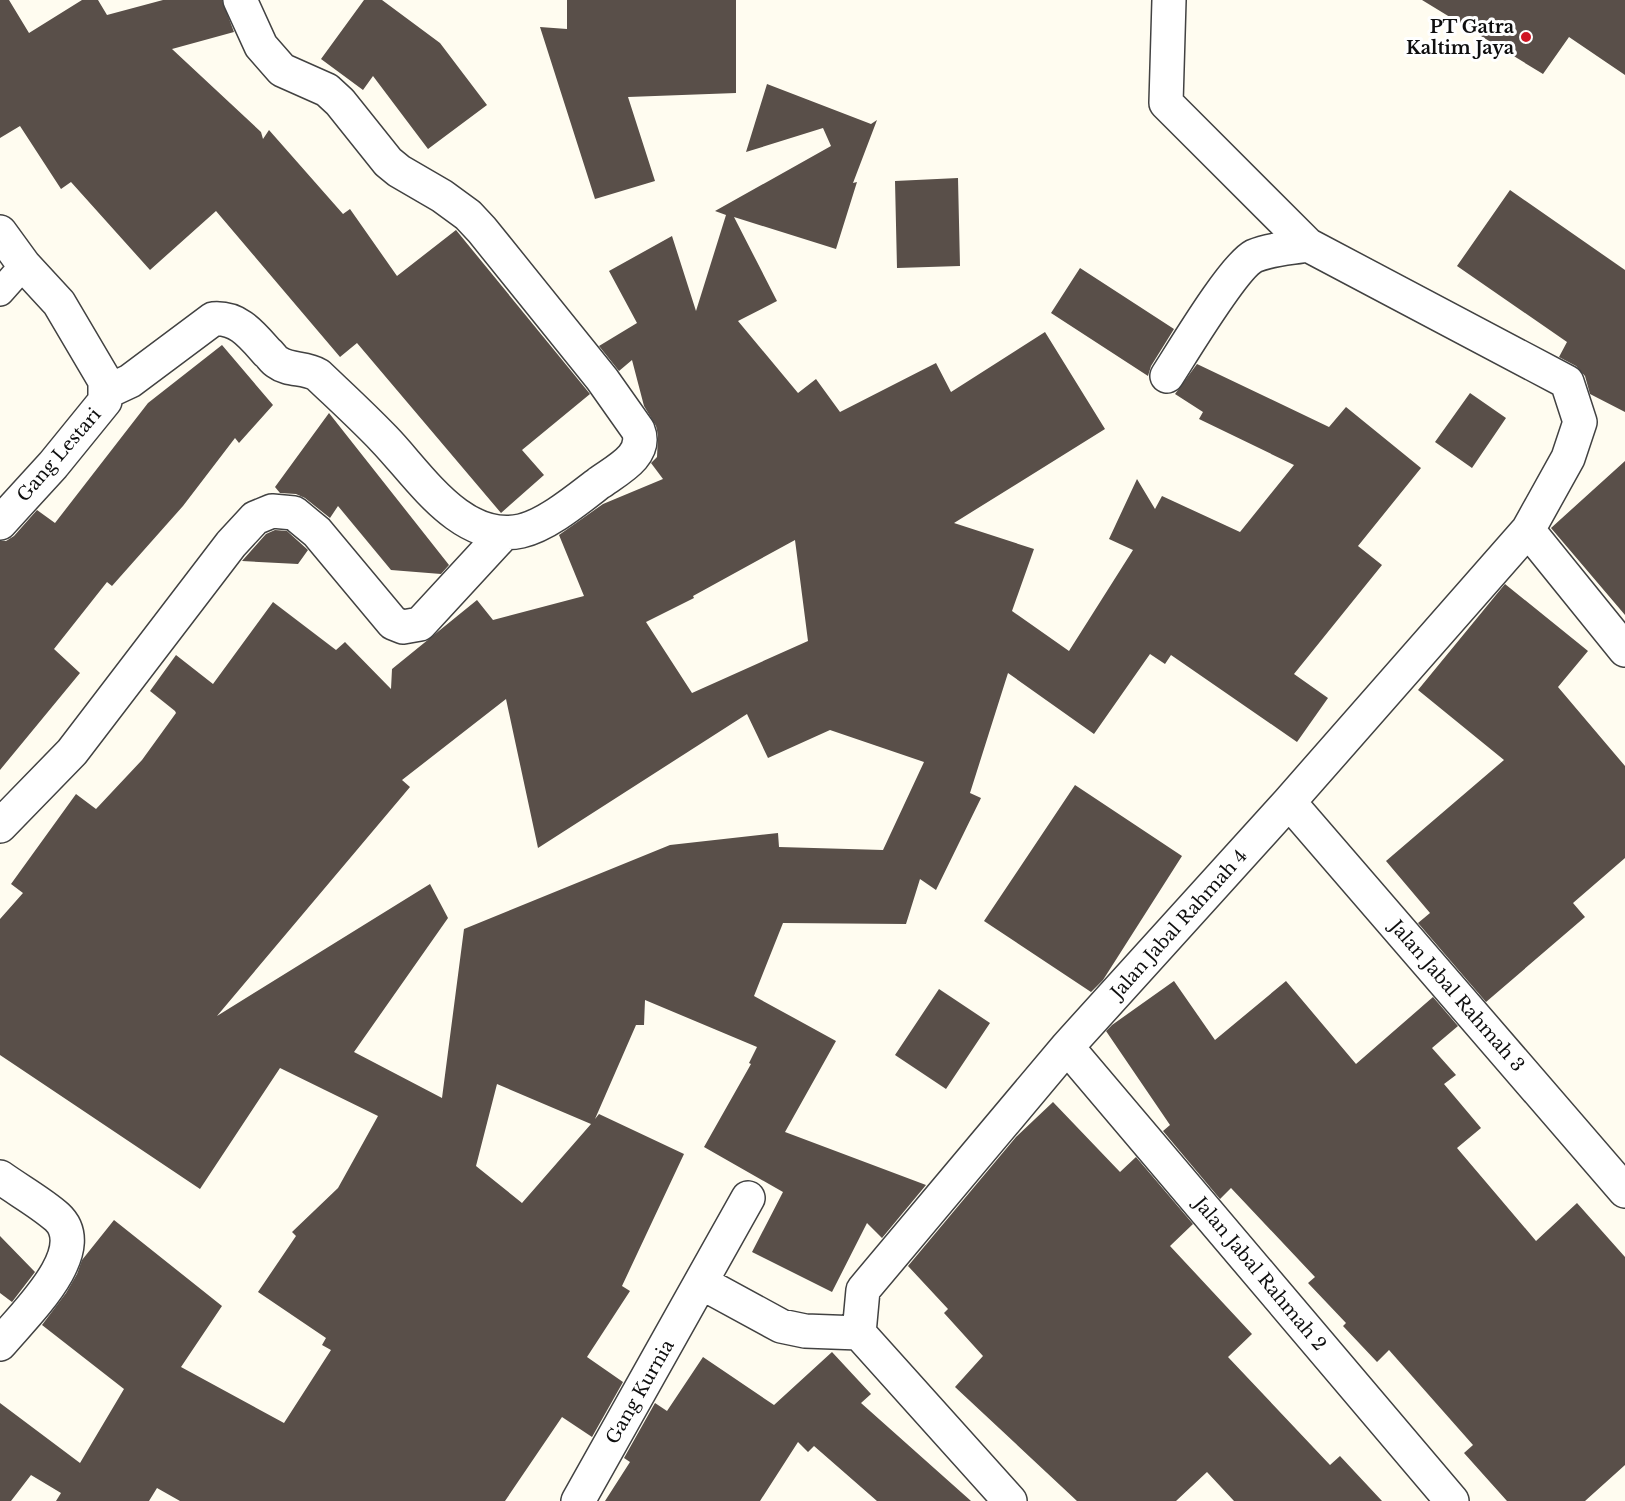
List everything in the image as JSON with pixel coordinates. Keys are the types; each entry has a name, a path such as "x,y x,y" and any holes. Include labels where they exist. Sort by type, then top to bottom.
{"street":[{"path":"105,390 130,381 213,319 223,318 234,321 245,328 280,364 306,369 318,375 385,440 435,497 472,524 504,533 523,531 562,512 638,452 642,438 638,430 602,379 482,230 468,215 442,196 388,162 340,102 327,90 282,70 261,46 240,0"},
{"name":"Jalan Jabal Rahmah 4","path":"859,1333 862,1290 1067,1047 1289,802 1528,530 1568,458 1580,422 1567,382 1308,245 1166,103 1169,0"},
{"name":"Gang Lestari","path":"0,232 24,265 59,303 105,381 105,401 53,465 0,523"},
{"path":"1167,376 1236,272 1253,257 1308,245"},
{"path":"0,826 72,752 231,544 255,518 272,511 294,513 317,531 393,623 403,627 420,624 504,533"},
{"path":"1528,530 1625,650"},
{"name":"Jalan Jabal Rahmah 3","path":"1289,802 1625,1191"},
{"name":"Jalan Jabal Rahmah 2","path":"1067,1047 1452,1501"},
{"path":"0,1177 59,1218 67,1235 66,1254 58,1275 0,1344"},
{"name":"Gang Kurnia","path":"578,1501 748,1198"},
{"path":"702,1283 781,1326 805,1331 859,1333 1010,1501"}],"lane":[{"path":"0,292 24,265"}],"building":[{"path":"0,0 9,0 29,33 82,0 98,0 107,15 163,0 222,0 234,32 172,49 261,132 263,139 269,130 343,214 350,209 397,276 456,230 590,394 522,450 544,475 501,513 357,343 340,357 216,211 150,270 71,182 61,189 20,126 0,138"},
{"path":"364,0 382,0 440,43 487,105 428,149 373,76 363,90 321,59"},
{"path":"567,0 736,0 736,93 628,97 655,181 595,199 540,27 567,29"},
{"name":"PT Gatra Kaltim Jaya","path":"1422,0 1625,0 1625,75 1569,37 1543,74"},
{"path":"767,84 871,124 877,120 853,183 857,182 836,249 734,217 777,301 738,321 798,393 816,379 840,412 936,363 951,392 1045,332 1105,429 954,523 1034,549 1012,611 1069,651 1133,550 1109,539 1137,479 1155,509 1162,496 1240,532 1294,465 1199,419 1203,412 1175,394 1197,364 1329,427 1346,407 1421,468 1358,546 1382,565 1294,674 1328,698 1297,742 1171,655 1165,664 1150,654 1094,734 1008,673 970,793 981,798 936,890 920,879 906,924 783,923 754,996 836,1041 785,1132 926,1185 882,1238 867,1223 832,1292 752,1252 783,1192 704,1147 751,1064 749,1063 757,1047 645,1000 644,1025 636,1025 595,1119 599,1114 684,1154 622,1286 630,1291 587,1357 623,1382 592,1437 562,1417 505,1501 180,1501 157,1488 149,1501 56,1501 61,1493 31,1475 11,1501 0,1501 0,1403 80,1463 124,1389 42,1325 66,1293 82,1260 114,1220 222,1306 181,1367 284,1423 331,1350 322,1345 326,1338 258,1292 296,1236 292,1232 338,1188 378,1116 280,1068 200,1189 0,1055 0,919 23,893 11,884 76,794 96,809 142,760 176,713 150,691 176,655 213,684 273,602 336,650 345,642 391,689 392,669 477,600 493,620 584,596 559,535 603,504 663,479 651,463 657,457 658,435 656,426 644,406 632,360 619,371 599,346 637,323 609,271 672,236 696,311 726,215 715,211 831,146 823,128 746,152","holes":["795,540 808,641 692,693 646,622 694,598 693,596","506,699 538,848 747,714 768,758 830,730 924,762 883,850 779,847 778,833 670,845 464,929 442,1098 354,1052 448,918 430,884 217,1016 410,787 402,780","497,1084 591,1124 522,1203 476,1166"]},
{"path":"958,178 960,266 897,268 895,181"},
{"path":"1510,190 1625,270 1625,412 1590,394 1585,376 1576,366 1559,357 1567,342 1457,266"},
{"path":"1080,268 1174,329 1151,366 1148,376 1051,313"},
{"path":"222,345 273,405 239,443 235,438 183,506 112,586 107,582 54,649 80,673 0,770 0,541 6,541 14,536 37,510 55,523 148,403"},
{"path":"1470,393 1506,418 1472,468 1435,442"},
{"path":"329,413 449,565 441,574 391,570 338,506 330,518 305,498 296,494 280,493 275,487"},
{"path":"1625,461 1625,615 1551,528"},
{"path":"275,530 287,531 308,550 298,564 242,561 266,534"},
{"path":"1505,584 1588,651 1558,687 1625,766 1625,858 1573,903 1585,917 1486,1002 1418,923 1430,913 1386,861 1504,760 1418,690"},
{"path":"1075,785 1182,856 1103,980 1091,992 984,921"},
{"path":"1174,981 1215,1040 1286,981 1356,1064 1433,997 1458,1026 1432,1048 1456,1075 1444,1084 1481,1128 1457,1148 1536,1241 1577,1203 1625,1257 1625,1465 1585,1501 1507,1501 1464,1453 1473,1445 1389,1350 1377,1362 1343,1326 1346,1323 1308,1283 1315,1277 1231,1188 1220,1199 1163,1131 1170,1125 1106,1031"},
{"path":"939,989 990,1023 946,1089 895,1055"},
{"path":"1053,1102 1120,1172 1136,1157 1193,1224 1170,1246 1252,1334 1228,1357 1330,1465 1340,1456 1382,1501 1234,1501 1207,1472 1176,1501 1077,1501 955,1387 983,1356 944,1313 948,1309 908,1266 1016,1137"},
{"path":"0,1236 35,1272 12,1302 0,1293"},
{"path":"832,1352 871,1394 861,1403 971,1501 877,1501 814,1446 808,1452 798,1442 760,1501 605,1501 630,1462 624,1458 655,1403 667,1411 703,1357 774,1405"}],"place":[{"name":"PT Gatra Kaltim Jaya","path":"1526,37"}]}
